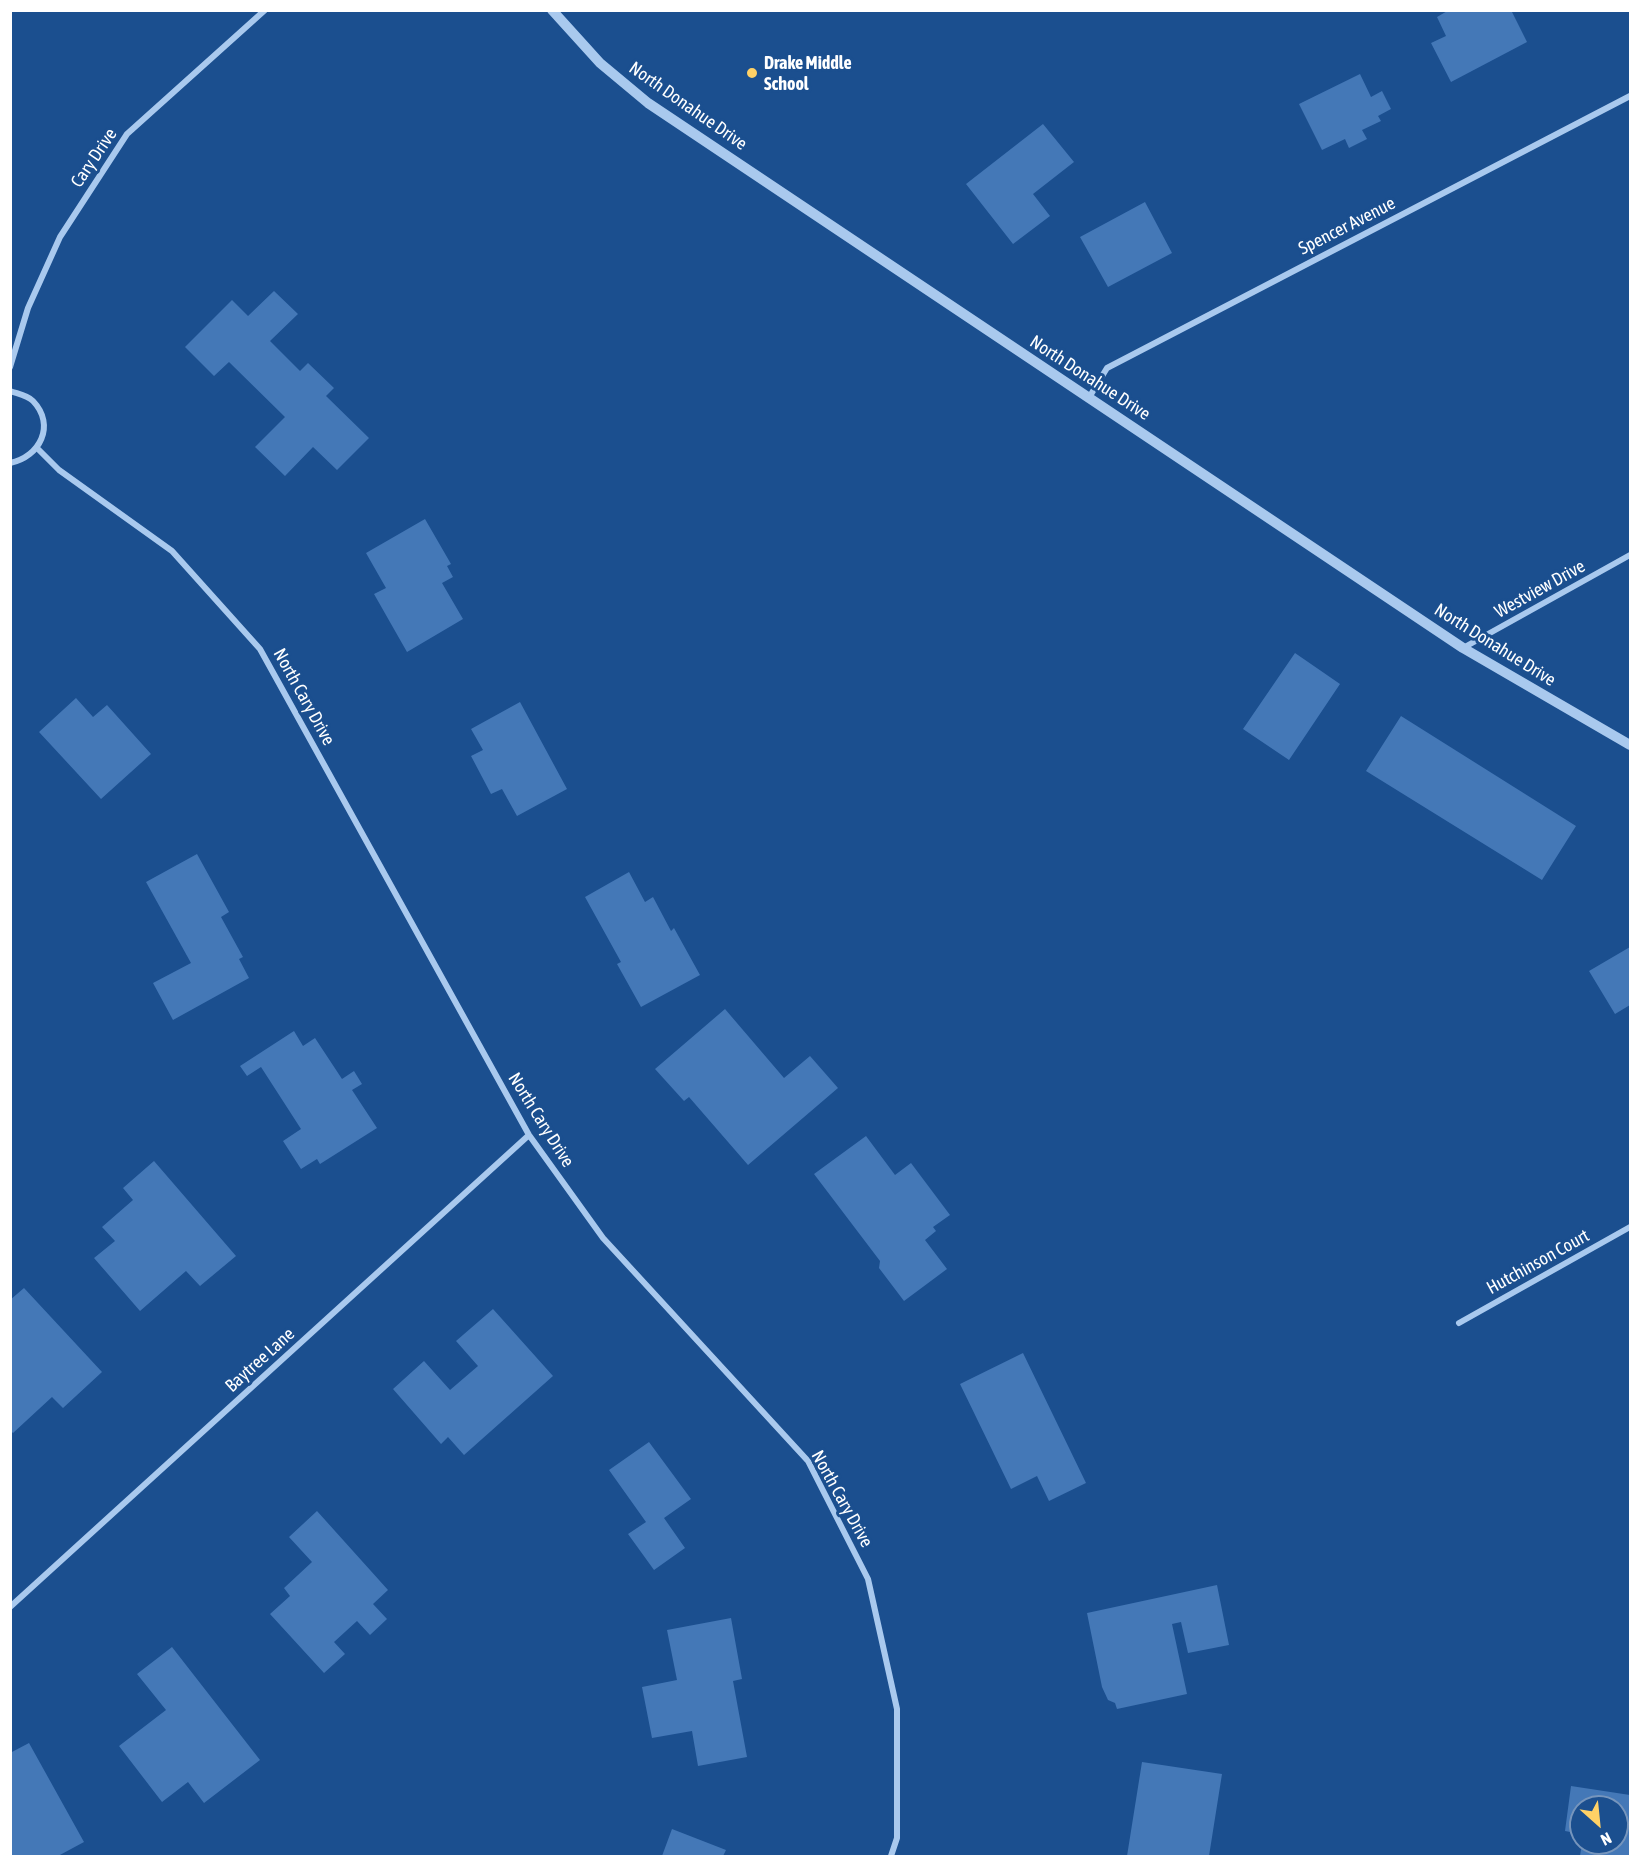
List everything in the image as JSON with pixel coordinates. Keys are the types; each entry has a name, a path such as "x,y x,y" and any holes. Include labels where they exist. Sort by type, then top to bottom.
{"street":[{"name":"Cary Drive","path":"10,367 28,308 60,237 127,134 265,10"},
{"name":"North Donahue Drive","path":"552,10 600,63 648,103 1059,378 1090,396 1463,648 1630,745"},
{"name":"Spencer Avenue","path":"1090,396 1107,368 1630,96"},
{"path":"10,391 33,401 40,412 44,429 42,440 30,456 10,464"},
{"name":"North Cary Drive","path":"37,448 59,470 172,551 260,649 529,1135 603,1238 808,1461 868,1579 897,1709 897,1839 891,1857"},
{"name":"Westview Drive","path":"1463,648 1630,555"},
{"name":"Baytree Lane","path":"10,1606 529,1135"},
{"name":"Hutchinson Court","path":"1459,1323 1630,1227"}],"building":[{"path":"1449,10 1511,10 1527,42 1451,82 1431,43 1446,36 1437,17"},
{"path":"1360,74 1371,97 1382,91 1391,109 1378,116 1381,121 1362,130 1367,139 1349,148 1345,139 1322,150 1299,104"},
{"path":"1043,124 1074,162 1033,194 1050,216 1013,244 966,184"},
{"path":"1145,202 1172,253 1108,287 1080,237"},
{"path":"274,291 298,314 270,341 300,371 308,363 334,388 326,396 369,438 337,470 313,447 285,476 255,447 285,417 229,362 214,376 185,347 232,300 248,316"},
{"path":"425,519 451,564 447,566 453,577 442,583 463,619 407,652 374,594 386,588 366,553"},
{"path":"1295,653 1340,684 1289,760 1243,729"},
{"path":"76,698 93,717 107,705 151,754 101,799 39,732"},
{"path":"520,702 567,789 517,816 502,789 491,794 471,756 483,750 471,729"},
{"path":"1401,716 1576,826 1542,880 1366,771"},
{"path":"197,854 229,912 221,917 243,957 239,959 249,978 173,1020 153,983 191,963 146,882"},
{"path":"629,872 645,902 653,897 671,931 674,928 700,975 641,1007 617,964 621,962 585,897"},
{"path":"1630,947 1630,1005 1615,1014 1589,971"},
{"path":"725,1009 784,1078 810,1056 838,1088 748,1165 689,1097 684,1101 655,1069"},
{"path":"294,1031 303,1046 315,1038 342,1079 354,1071 362,1084 352,1090 377,1128 320,1164 317,1159 301,1169 283,1141 301,1129 261,1067 247,1076 240,1066"},
{"path":"866,1136 895,1175 911,1163 950,1215 933,1227 936,1231 925,1240 947,1269 904,1301 879,1268 880,1261 814,1174"},
{"path":"154,1161 236,1256 200,1286 186,1271 140,1311 94,1258 115,1241 102,1227 133,1200 123,1188"},
{"path":"24,1288 102,1372 63,1408 52,1397 13,1433 10,1430 10,1300"},
{"path":"493,1309 553,1376 464,1455 448,1437 441,1444 393,1389 424,1361 450,1390 478,1366 456,1341"},
{"path":"1023,1353 1086,1483 1049,1501 1037,1476 1011,1489 960,1384"},
{"path":"649,1442 691,1499 664,1518 685,1548 654,1570 628,1534 646,1522 609,1470"},
{"path":"317,1511 388,1590 373,1604 387,1619 370,1635 357,1621 334,1642 345,1654 324,1673 270,1614 290,1596 284,1588 312,1562 289,1537"},
{"path":"1217,1585 1229,1645 1188,1653 1181,1622 1172,1624 1187,1694 1117,1709 1115,1703 1108,1700 1102,1687 1087,1613"},
{"path":"731,1618 742,1679 733,1681 747,1757 698,1766 692,1731 652,1738 642,1687 677,1680 667,1630"},
{"path":"172,1647 260,1760 204,1803 188,1782 162,1802 119,1746 166,1710 137,1674"},
{"path":"29,1743 84,1842 58,1856 10,1856 10,1753"},
{"path":"1142,1762 1222,1774 1209,1856 1127,1856"},
{"path":"1571,1786 1630,1795 1630,1856 1580,1856 1629,1855 1629,1795 1570,1795"},
{"path":"1569,1801 1569,1832 1565,1831"},
{"path":"672,1829 726,1850 723,1856 662,1856"}],"place":[{"name":"Drake Middle School","path":"752,73"}]}
